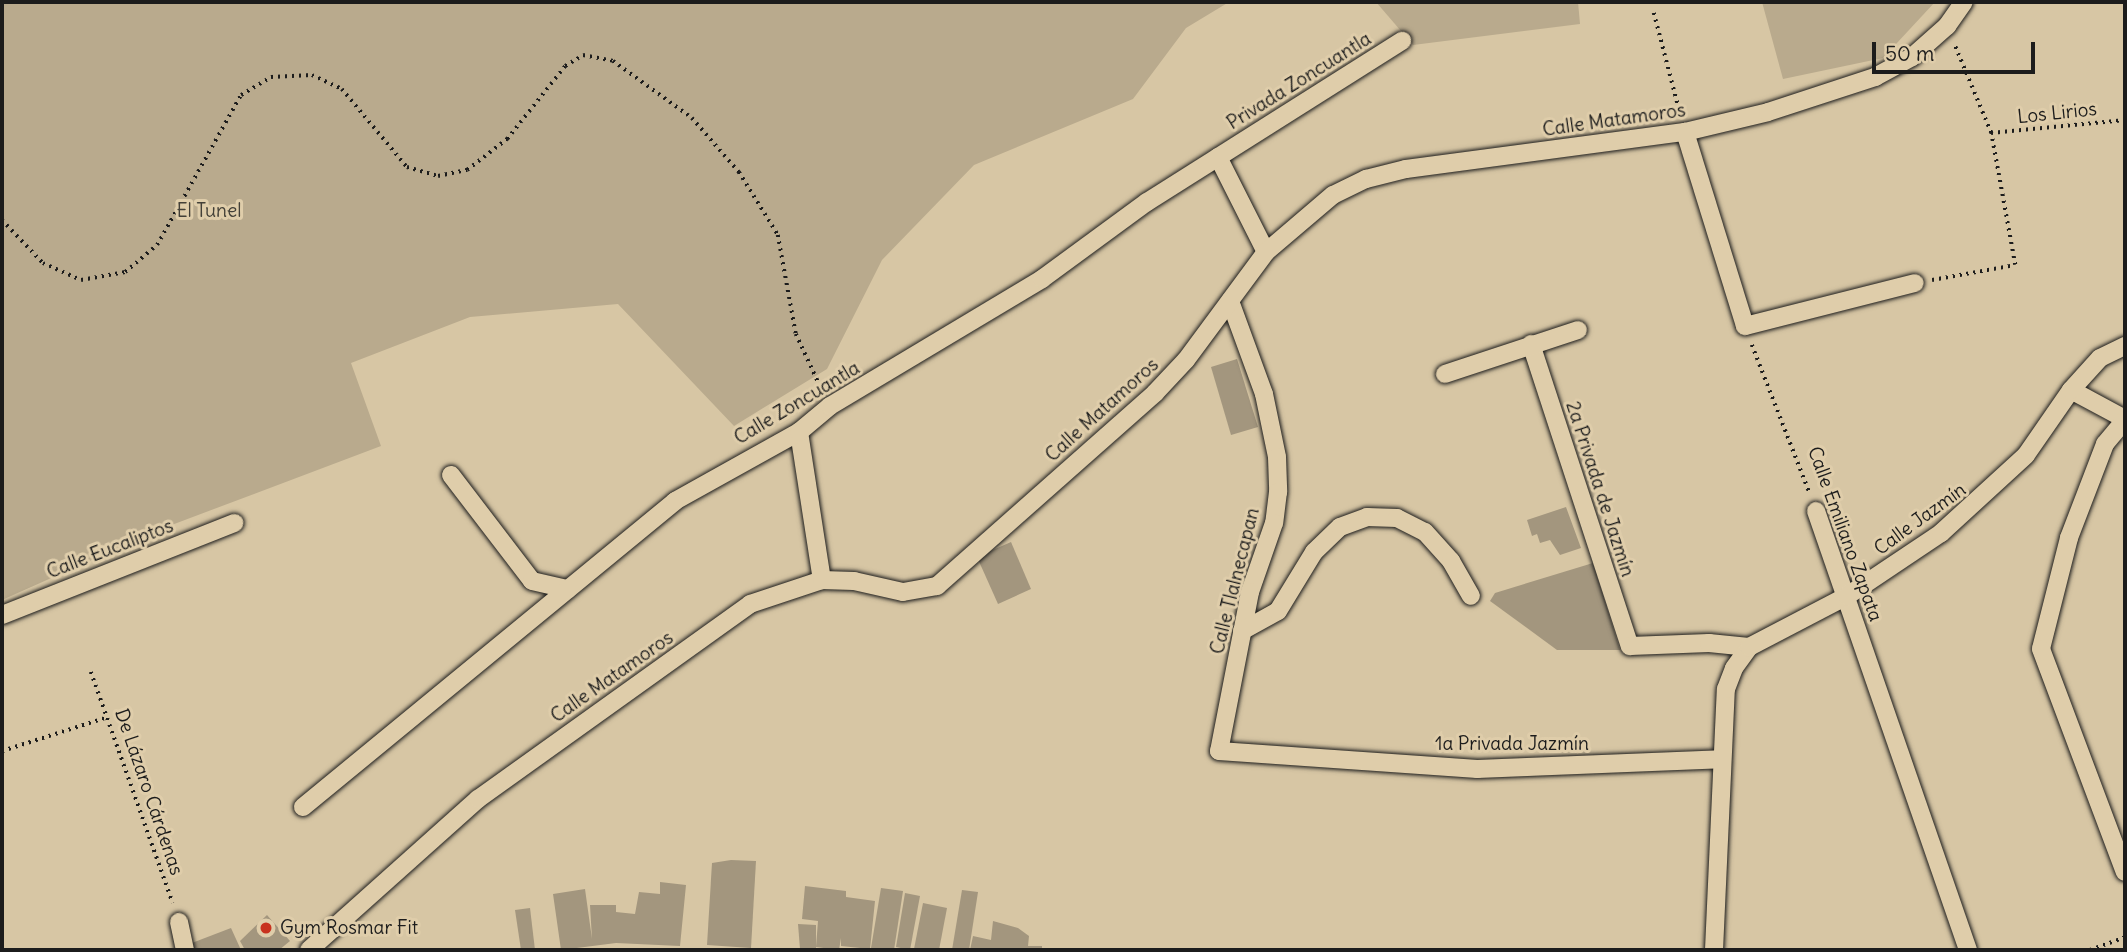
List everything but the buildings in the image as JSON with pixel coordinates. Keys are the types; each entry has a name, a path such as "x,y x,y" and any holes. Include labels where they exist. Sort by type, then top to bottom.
{"street":[{"name":"Calle Matamoros","path":"309,950 478,799 750,604 822,580 854,581 903,592 937,586 1155,393 1265,252 1333,195 1366,179 1406,169 1685,132 1768,112 1875,77 1912,57 1947,26 1964,2"},
{"name":"Privada Zoncuantla","path":"1218,156 1402,41"},
{"path":"1685,132 1745,327 1915,283"},
{"path":"1218,156 1265,252"},
{"name":"Calle Zoncuantla","path":"303,807 675,501 799,432 830,406 1042,279 1218,156"},
{"name":"Calle Tlalnecapan","path":"1219,751 1242,631 1274,523 1277,457 1264,394 1230,300"},
{"path":"1445,374 1578,330"},
{"name":"2a Privada de Jazmín","path":"1531,344 1630,646 1749,647"},
{"name":"Calle Jazmín","path":"1749,647 1847,596 1941,533 1986,496 2026,455 2071,390 2100,358 2125,346"},
{"path":"2071,390 2125,419 2105,444 2069,538 2041,649 2125,872"},
{"path":"799,432 822,580"},
{"path":"451,475 532,581 568,589"},
{"name":"Calle Emiliano Zapata","path":"1816,511 1847,596 1883,712 1968,950"},
{"path":"1242,631 1278,611 1314,552 1340,527 1367,517 1397,518 1425,532 1451,561 1471,596"},
{"name":"Calle Eucaliptos","path":"2,615 234,523"},
{"path":"1714,950 1726,689 1749,647"},
{"name":"1a Privada Jazmín","path":"1219,751 1477,769 1721,759"},
{"path":"179,922 185,950"}],"path":[{"path":"1654,13 1685,132"},
{"name":"Los Lirios","path":"1915,283 2015,265 1991,133 1947,26"},
{"path":"2,220 43,262 81,280 125,272 157,245 241,95 271,77 312,75 342,89 407,167 438,176 467,170 507,139 565,66 583,55 613,61 692,118 739,172 778,235 796,334 830,406"},
{"name":"Los Lirios","path":"1991,133 2125,120"},
{"name":"Calle Emiliano Zapata","path":"1745,327 1816,511"},
{"name":"De Lázaro Cárdenas","path":"91,672 179,922"},
{"path":"2,751 108,717"},
{"path":"2090,950 2125,937"}],"green space":[{"name":"El Tunel","path":"2,2 1229,2 1186,28 1133,99 974,165 882,260 827,369 734,426 618,304 470,317 351,363 381,446 161,529 2,600"},
{"path":"1376,2 1578,2 1580,24 1413,45"},
{"path":"1762,2 1935,2 1883,58 1783,79"}],"place":[{"name":"Gym Rosmar Fit","path":"266,928"}]}
